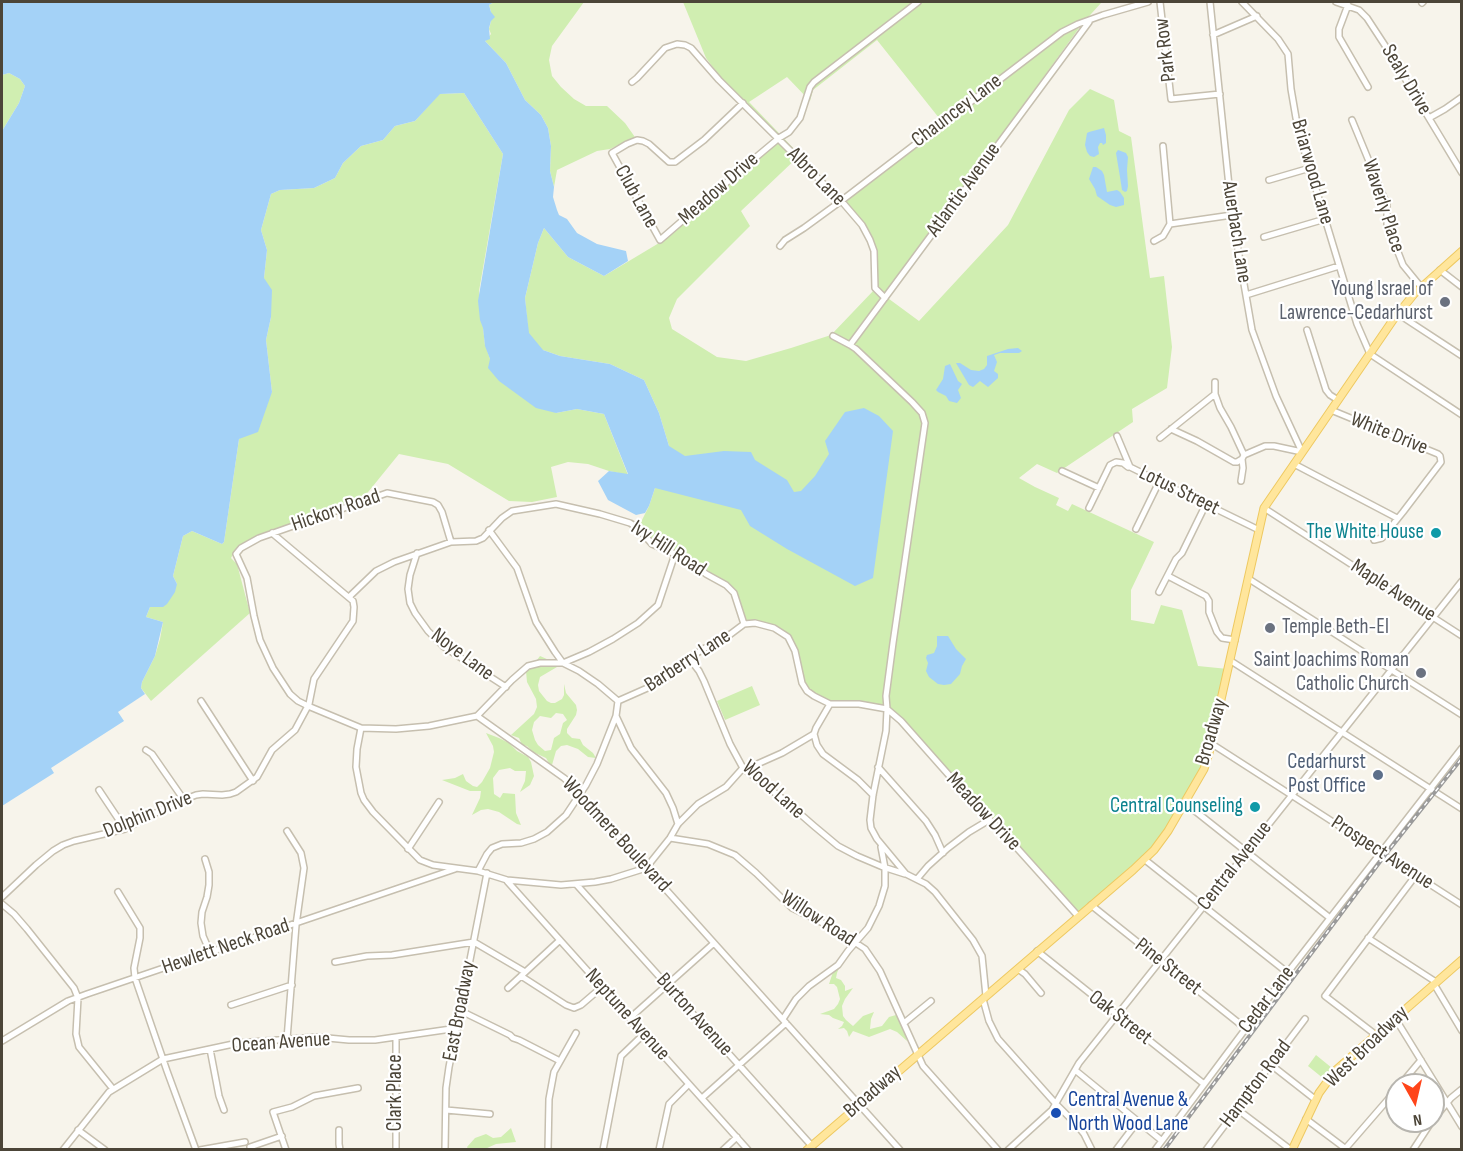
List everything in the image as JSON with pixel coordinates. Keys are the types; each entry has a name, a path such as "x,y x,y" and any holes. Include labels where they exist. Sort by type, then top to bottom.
{"main road":[{"name":"Broadway","path":"809,1147 1144,859 1168,831 1204,769 1212,744 1264,508 1398,314 1421,287 1461,251"},
{"name":"West Broadway","path":"1291,1149 1325,1084 1335,1071 1461,960"}],"street":[{"path":"779,138 789,132 798,122 810,87 814,82 918,2"},
{"path":"1133,2 1139,4"},
{"name":"Chauncey Lane","path":"780,246 1045,44 1069,29 1103,15 1148,2"},
{"name":"Park Row","path":"1160,2 1172,99 1220,94"},
{"name":"Auerbach Lane","path":"1210,2 1232,215 1246,295 1255,339 1276,396 1302,452"},
{"name":"Briarwood Lane","path":"1242,2 1278,39 1288,54 1296,118 1357,324 1370,354"},
{"name":"Sealy Drive","path":"1336,2 1359,10 1367,18 1459,163 1461,173"},
{"path":"1348,5 1339,29 1339,37 1368,87"},
{"path":"1213,35 1257,16"},
{"name":"Atlantic Avenue","path":"850,345 1090,21"},
{"name":"Albro Lane","path":"632,81 665,48 677,44 691,48 862,225 870,240 875,260 875,288 885,298"},
{"path":"1429,118 1461,97"},
{"name":"Club Lane","path":"660,240 612,153 637,140 644,141 669,162 675,162 704,140 743,103"},
{"name":"Waverly Place","path":"1352,120 1387,205 1387,225 1403,265 1421,287"},
{"name":"Meadow Drive","path":"660,240 779,138"},
{"path":"1154,241 1163,236 1170,224 1162,146"},
{"path":"1269,180 1310,168"},
{"path":"1170,224 1232,215"},
{"path":"1264,237 1325,219"},
{"path":"1246,295 1339,266"},
{"path":"1440,270 1461,287"},
{"path":"1398,314 1461,356"},
{"path":"1307,330 1326,390 1338,400"},
{"path":"702,1098 785,1021 796,999 809,986 838,965 868,928 879,906 885,886 882,851 871,828 870,820 886,731 886,696 925,420 912,402 856,349 833,336"},
{"path":"1370,354 1461,415"},
{"path":"1215,382 1215,394 1220,408 1231,427 1243,457 1241,481"},
{"path":"1160,438 1215,394"},
{"name":"White Drive","path":"1331,410 1440,456 1441,462 1397,518"},
{"path":"1171,429 1234,462 1265,446 1302,452"},
{"name":"Lotus Street","path":"1117,436 1130,467 1259,530"},
{"path":"1089,508 1113,463 1123,463 1130,467"},
{"path":"1294,464 1397,518 1382,538 1374,540"},
{"path":"1062,471 1099,488"},
{"path":"1136,529 1159,482"},
{"name":"Hickory Road","path":"308,706 290,694 267,656 257,628 247,578 236,554 241,548 272,533 387,493 438,505 451,542"},
{"name":"Ivy Hill Road","path":"350,597 376,572 394,562 451,542 476,541 483,538 512,511 561,504 630,523 638,528 652,544 689,560 731,590 736,598 744,624"},
{"path":"1160,592 1206,504"},
{"name":"Maple Avenue","path":"1264,508 1461,636"},
{"path":"478,871 487,854 496,846 534,839 566,815 597,764 616,716 618,701 598,684 564,663 555,652 536,622 517,568 489,531"},
{"path":"201,701 253,781 272,750 295,730 308,706 314,680 353,621 354,607 350,597 272,533"},
{"name":"Noye Lane","path":"417,553 408,589 410,603 415,613 428,631 444,646 506,687"},
{"path":"308,706 361,728 396,729 429,726 477,716 528,666 540,663 564,663 589,652 638,623 661,600 675,554"},
{"path":"1168,576 1206,596 1209,601 1209,612 1217,632 1222,638 1235,640"},
{"path":"1249,579 1461,715"},
{"name":"Central Avenue","path":"1008,1149 1045,1117 1056,1104 1078,1063 1461,581"},
{"path":"744,624 755,623 767,626 788,637 795,651 804,687 814,696 830,704 859,704 887,709"},
{"name":"Barberry Lane","path":"618,701 661,682 689,658 744,624"},
{"name":"Wood Lane","path":"689,658 704,681 730,744 743,768 838,846 885,868 917,879 935,892 982,956 989,1021 998,1039 1076,1124 1092,1149"},
{"path":"1231,661 1461,809"},
{"path":"830,704 814,734 817,745 823,754 873,795"},
{"name":"Meadow Drive","path":"887,709 901,721 1078,916"},
{"name":"Woodmere Boulevard","path":"477,716 564,778 580,794 900,1149"},
{"path":"616,716 631,748 666,794 678,824"},
{"path":"361,728 356,767 361,793 373,812 408,849 424,862 478,871 507,880 552,885 611,879 646,868 678,824 698,804 726,787 743,768 782,753 814,734"},
{"name":"Prospect Avenue","path":"1212,744 1461,905"},
{"name":"Cedar Lane","path":"1155,1149 1245,1028 1461,748"},
{"path":"146,750 152,754 184,800"},
{"path":"878,767 926,821 943,853"},
{"name":"Dolphin Drive","path":"2,897 58,848 74,841 124,829 184,800 203,794 230,794 253,781"},
{"path":"99,790 124,829"},
{"path":"408,849 439,802"},
{"path":"1185,803 1330,918"},
{"path":"917,879 943,853 969,832 989,820"},
{"path":"287,831 297,844 304,860 287,1039"},
{"name":"Willow Road","path":"670,837 695,840 735,855 788,905 798,912 833,927 865,949 880,971 923,1066 998,1149"},
{"path":"877,839 906,874"},
{"path":"205,859 209,872 209,885 201,923 203,936 210,952"},
{"path":"1144,859 1288,974"},
{"name":"Hewlett Neck Road","path":"2,1041 69,1001 457,868"},
{"name":"East Broadway","path":"445,1149 448,1077 487,873"},
{"path":"1376,1035 1325,996 1416,875"},
{"name":"Neptune Avenue","path":"507,880 748,1149"},
{"name":"Burton Avenue","path":"576,884 739,1065 809,1147"},
{"path":"118,892 140,928 134,968 135,978 198,1149 245,1142"},
{"path":"2,904 14,914 70,982 78,998 76,1034 79,1047 113,1089"},
{"name":"Pine Street","path":"1091,905 1245,1028"},
{"path":"1368,938 1435,983 1461,1031"},
{"path":"508,988 561,940"},
{"path":"335,962 474,942 566,1005 574,1008 581,1005 602,987"},
{"path":"630,1018 714,943"},
{"name":"Oak Street","path":"1037,951 1204,1084"},
{"path":"1018,969 1041,993"},
{"path":"231,1005 291,985"},
{"path":"904,1023 931,1001"},
{"path":"461,1011 560,1061"},
{"path":"1395,1018 1461,1127"},
{"name":"Hampton Road","path":"1206,1149 1305,1019"},
{"name":"Ocean Avenue","path":"63,1149 106,1094 163,1059 238,1043 316,1037 368,1041 458,1028"},
{"path":"548,1149 549,1099 554,1072 576,1033"},
{"path":"603,1149 621,1056 644,1034"},
{"name":"Clark Place","path":"396,1037 396,1149"},
{"path":"210,1048 224,1110"},
{"path":"1410,1073 1421,1060"},
{"path":"1270,1064 1316,1100"},
{"path":"1075,1070 1161,1140"},
{"path":"660,1149 669,1104 689,1084"},
{"path":"286,1149 273,1112 292,1107 314,1096 358,1089"},
{"path":"1447,1104 1461,1089"},
{"path":"1306,1119 1346,1149 1385,1103"},
{"path":"1237,1109 1291,1149"},
{"path":"446,1110 490,1114"},
{"path":"1116,1149 1138,1121"},
{"path":"78,1130 105,1149"},
{"path":"339,1131 340,1149"},
{"path":"1413,1149 1423,1133"},
{"path":"250,1147 282,1136"},
{"path":"723,1149 737,1137"}],"green space":[{"path":"494,2 584,2 552,46 549,60 552,76 574,99 586,106 607,106 625,123 637,140 597,151 557,170 554,187 550,171 551,146 548,128 541,115 525,100 506,63 485,41 491,34 489,5"},
{"path":"683,2 1101,2 1082,24 885,296 919,321 1008,225 1069,110 1090,89 1114,100 1119,131 1131,137 1150,278 1164,276 1172,347 1167,388 1132,409 1133,422 1057,473 1037,464 1019,478 1059,498 1056,505 1068,511 1072,504 1154,542 1131,590 1131,620 1154,624 1161,605 1182,610 1198,666 1228,669 1209,752 1180,808 1153,847 1078,913 888,709 828,702 804,687 793,644 782,633 767,625 744,624 731,590 683,557 659,548 638,528 649,506 669,446 659,413 644,380 610,364 560,356 543,350 487,350 490,359 556,413 577,409 604,414 628,475 588,464 568,462 551,467 557,497 532,502 509,501 448,464 399,454 360,502 258,537 236,549 231,558 237,564 250,613 151,701 141,688 155,656 163,622 146,617 150,607 177,584 173,576 183,536 192,531 222,544 224,542 239,439 272,392 266,340 271,317 264,278 267,250 261,230 271,194 280,190 314,188 335,178 343,163 361,146 383,140 395,126 415,121 439,94 464,93 503,154 479,291 485,345 528,330 525,298 538,243 544,228 568,257 604,276 659,243 777,141 743,108 706,58","holes":["877,40 943,123 842,201 872,240 874,290 831,335 746,361 717,357 672,329 669,318 677,299 750,226 741,211 800,155 749,102 787,77 810,101 813,90"]},
{"path":"9,73 20,79 25,86 19,103 2,131 2,75"},
{"path":"540,656 557,667 540,677 539,691 547,701 555,703 564,695 564,684 566,693 576,705 577,710 567,733 572,738 580,739 596,758 588,757 578,749 567,745 561,746 556,751 552,765 546,758 522,745 519,738 511,735 534,714 537,707 536,699 527,682 526,671 530,664","holes":["556,713 563,714 567,720 563,723 560,734 554,738 551,750 545,751 535,740 532,730 534,722 540,716 551,718"]},
{"path":"752,686 760,705 725,720 717,701"},
{"path":"486,733 509,743 528,757 531,762 534,776 530,785 520,792 526,771 515,771 510,768 499,770 493,778 494,794 500,798 503,793 515,794 516,813 521,825 499,812 488,809 472,815 481,791 470,791 442,780 463,774 466,781 473,786 477,787 482,782 490,768 494,752"},
{"path":"839,968 836,978 841,980 845,991 853,988 842,1006 846,1020 853,1026 863,1016 874,1012 870,1029 882,1026 889,1017 896,1015 907,1041 890,1029 869,1037 853,1031 849,1037 844,1028 838,1029 844,1022 829,1015 820,1014 834,1009 838,1004 840,999 837,987 829,984 833,972"},
{"path":"1316,1055 1332,1068 1324,1079 1308,1066"},
{"path":"511,1128 516,1142 496,1144 485,1149 468,1149 467,1147 475,1138 486,1134 493,1138 501,1137"}],"water":[{"path":"2,2 494,2 489,5 495,17 489,28 490,39 485,41 506,63 525,100 541,115 548,128 553,197 559,215 567,219 577,233 597,244 626,251 628,261 604,276 568,257 544,228 538,243 525,298 529,333 543,350 560,356 610,364 644,380 659,413 669,446 685,456 724,451 751,452 755,460 787,480 794,492 801,491 815,476 829,454 825,441 845,412 864,408 879,416 893,431 873,578 855,586 750,526 741,510 655,488 645,513 636,515 608,500 598,481 609,471 628,474 604,414 577,409 556,413 536,408 499,381 488,368 490,359 485,346 478,301 503,154 464,93 440,94 415,121 395,126 383,140 361,146 343,163 335,178 314,188 280,190 271,194 261,230 267,250 264,278 272,290 271,317 266,340 272,392 258,432 239,439 224,542 222,544 192,531 183,536 173,576 177,584 175,592 163,607 150,607 146,617 163,622 155,656 142,682 141,688 145,694 118,712 124,721 51,768 54,773 2,806 2,131 19,103 25,86 20,79 9,73 2,75"},
{"path":"1104,128 1106,143 1103,145 1100,143 1099,154 1094,157 1090,156 1085,145 1087,133"},
{"path":"1118,150 1126,153 1128,157 1128,186 1125,192 1122,190 1116,153"},
{"path":"1093,167 1102,171 1107,192 1117,190 1120,192 1124,198 1124,205 1116,207 1110,205 1097,196 1089,179"},
{"path":"1018,348 1022,351 1019,353 994,355 997,362 994,371 998,374 998,378 988,387 980,381 973,387 969,385 956,363 979,371 987,365 987,356"},
{"path":"950,364 958,381 962,384 958,390 961,398 957,403 949,401 946,396 936,390 943,379 945,366"},
{"path":"937,636 948,636 966,659 960,674 951,684 938,684 929,677 926,671 928,663 926,658 927,655 934,653"}],"railway":[{"path":"1164,1150 1385,855 1462,758"}],"place":[{"name":"Young Israel of Lawrence-Cedarhurst","path":"1445,302"},
{"name":"The White House","path":"1436,533"},
{"name":"Temple Beth-El","path":"1270,628"},
{"name":"Saint Joachims Roman Catholic Church","path":"1421,673"},
{"name":"Cedarhurst Post Office","path":"1378,775"},
{"name":"Central Counseling","path":"1255,807"},
{"name":"Central Avenue & North Wood Lane","path":"1056,1113"}]}
